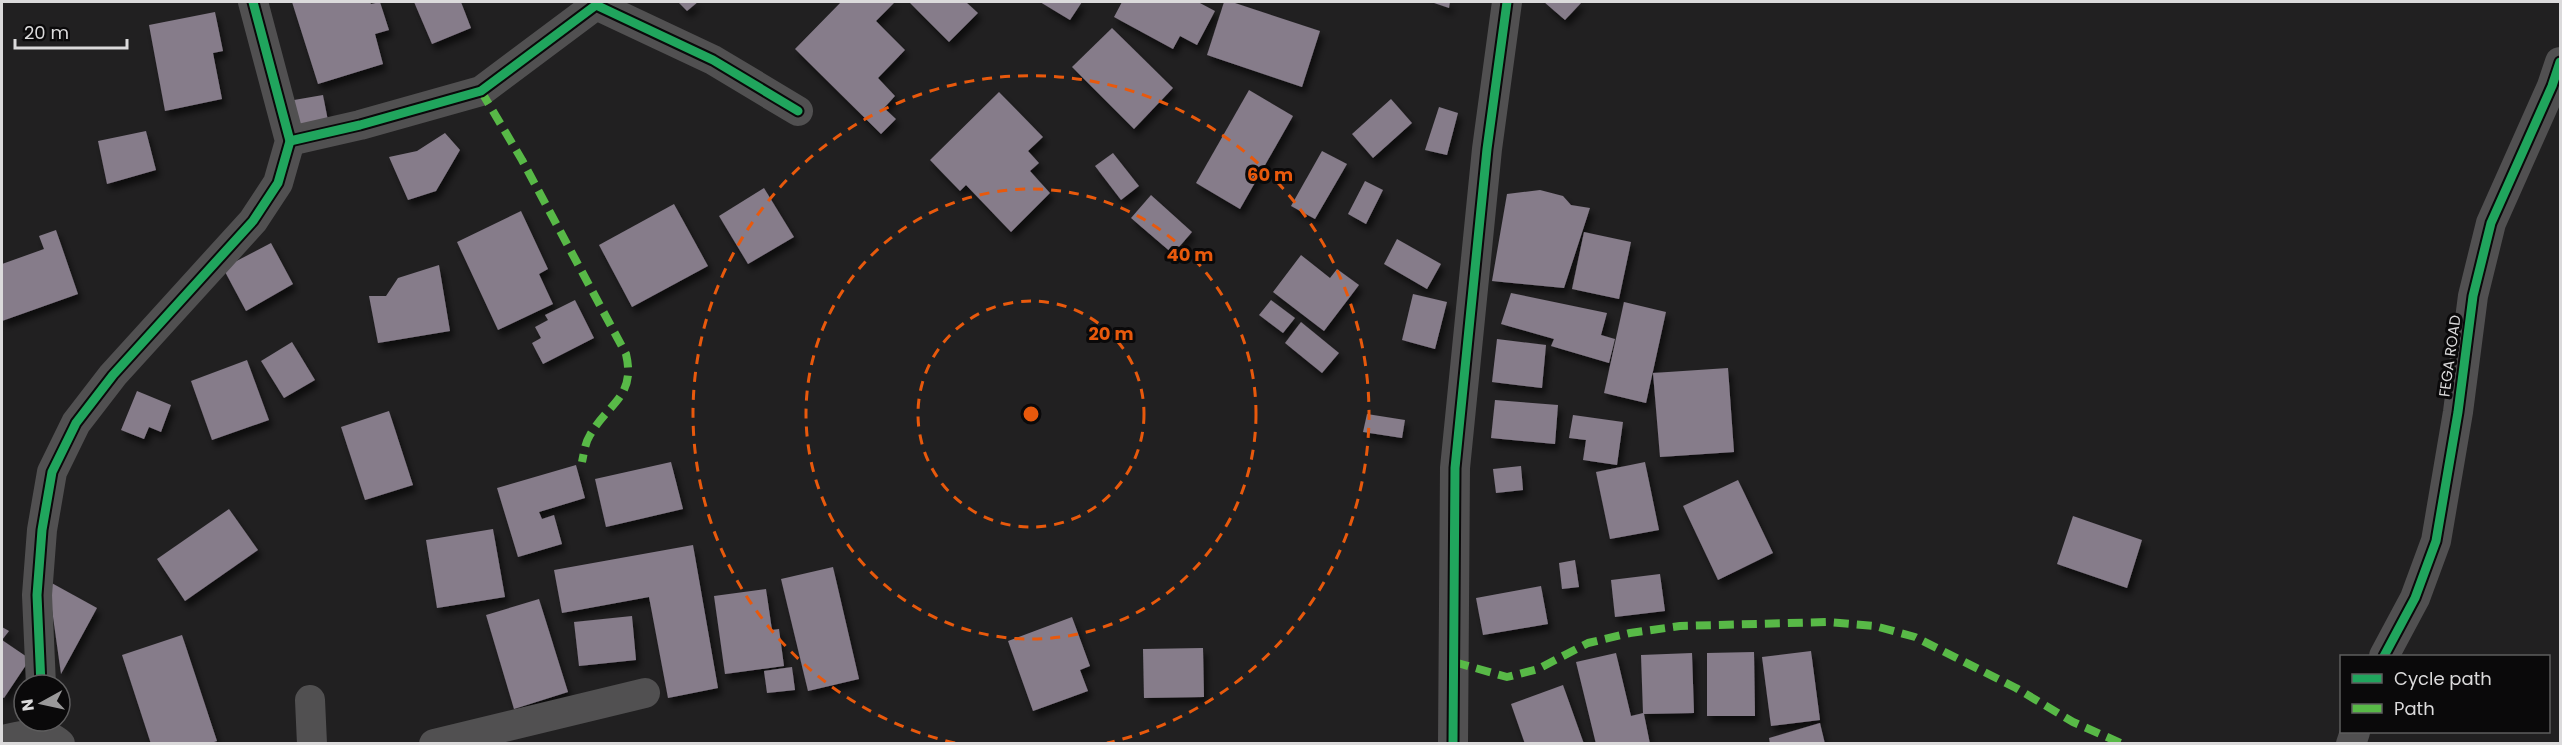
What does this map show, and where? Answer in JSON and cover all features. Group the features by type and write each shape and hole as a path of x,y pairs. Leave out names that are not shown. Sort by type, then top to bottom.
{"street":[{"path":"40,673 37,595 42,530 52,472 76,423 113,375 253,221 278,183 290,141 254,2"},
{"path":"1453,744 1455,468 1487,149 1507,2"},
{"path":"290,141 370,123 481,91 595,3 713,60 798,111"},
{"name":"FEGA ROAD","path":"2385,655 2415,598 2436,541 2449,471 2474,296 2491,223 2552,86 2560,62"},
{"path":"434,744 645,693"},
{"path":"310,700 312,744"},
{"path":"2,740 48,733"}],"building":[{"path":"292,2 370,2 371,4 380,2 389,30 375,34 383,64 318,84"},
{"path":"414,2 461,2 471,28 432,44"},
{"path":"678,2 698,2 687,11"},
{"path":"841,2 895,2 876,21 905,50 878,78 895,96 884,108 896,119 881,134 795,49"},
{"path":"909,2 966,2 978,13 949,42"},
{"path":"1040,2 1082,2 1070,20"},
{"path":"1122,2 1198,2 1215,11 1197,45 1180,36 1173,49 1114,17"},
{"path":"1224,2 1232,2 1320,31 1302,87 1207,55"},
{"path":"1431,2 1450,2 1449,8"},
{"path":"1544,2 1582,2 1565,20"},
{"path":"215,12 223,51 213,53 222,99 165,111 149,25"},
{"path":"1112,28 1173,88 1134,129 1072,67"},
{"path":"1249,90 1293,116 1240,209 1196,183"},
{"path":"999,92 1043,137 1028,151 1039,163 1030,171 1050,193 1011,232 966,185 960,191 930,160"},
{"path":"323,95 329,126 300,132 294,100"},
{"path":"1391,99 1412,123 1373,158 1352,134"},
{"path":"1439,107 1458,113 1447,155 1425,150"},
{"path":"146,131 156,170 107,184 98,141"},
{"path":"445,133 460,150 436,191 408,200 389,157 417,151"},
{"path":"1322,151 1347,164 1315,219 1291,206"},
{"path":"1113,153 1139,186 1121,200 1095,166"},
{"path":"1365,181 1383,190 1366,224 1348,214"},
{"path":"764,188 794,237 748,264 719,216"},
{"path":"1540,190 1563,196 1571,205 1590,208 1564,288 1492,281 1507,194"},
{"path":"1151,195 1192,232 1173,254 1131,218"},
{"path":"674,204 708,266 632,307 599,245"},
{"path":"521,211 548,269 539,274 553,304 498,330 457,242"},
{"path":"56,230 78,294 2,321 2,264 44,249 39,236"},
{"path":"1584,232 1631,242 1619,299 1572,289"},
{"path":"1397,239 1441,264 1427,289 1384,264"},
{"path":"271,243 293,284 246,311 223,268"},
{"path":"1301,255 1330,278 1337,269 1359,285 1324,331 1273,292"},
{"path":"439,265 450,331 378,343 369,296 386,296 398,278"},
{"path":"1511,293 1607,313 1601,335 1615,339 1609,363 1551,346 1554,339 1501,324"},
{"path":"1413,294 1447,302 1435,349 1402,340"},
{"path":"575,300 594,338 543,364 532,343 541,338 535,327 548,320 545,315"},
{"path":"1271,300 1295,318 1283,333 1259,315"},
{"path":"1624,302 1666,312 1646,403 1604,393"},
{"path":"1301,322 1339,353 1322,373 1285,343"},
{"path":"1497,339 1546,345 1542,388 1492,382"},
{"path":"292,342 315,380 284,398 261,361"},
{"path":"247,360 269,420 212,440 191,381"},
{"path":"1728,368 1734,452 1660,457 1653,373"},
{"path":"137,391 171,405 161,432 149,427 144,439 121,430"},
{"path":"1495,400 1558,405 1555,444 1491,438"},
{"path":"389,411 413,485 365,500 341,427"},
{"path":"1367,414 1405,420 1402,438 1363,432"},
{"path":"1573,415 1623,422 1617,465 1583,460 1586,440 1569,438"},
{"path":"671,462 683,509 606,527 595,479"},
{"path":"1645,462 1659,530 1610,539 1596,472"},
{"path":"576,465 585,498 539,512 542,519 554,515 562,544 518,557 497,488"},
{"path":"1521,466 1523,490 1496,493 1493,469"},
{"path":"1738,480 1773,553 1718,580 1683,506"},
{"path":"229,509 258,550 185,601 157,559"},
{"path":"2073,516 2142,540 2127,588 2057,564"},
{"path":"493,529 505,597 437,608 426,540"},
{"path":"693,545 718,688 668,698 649,597 562,613 554,570"},
{"path":"1575,560 1579,587 1562,589 1559,563"},
{"path":"833,567 859,679 808,691 781,579"},
{"path":"1660,574 1665,611 1615,617 1611,580"},
{"path":"48,581 97,608 61,673"},
{"path":"1541,586 1548,624 1483,635 1476,598"},
{"path":"766,589 772,630 779,629 784,666 725,674 714,596"},
{"path":"539,599 568,692 514,709 486,615"},
{"path":"632,616 636,660 579,666 574,622"},
{"path":"1072,617 1090,666 1080,670 1088,691 1033,711 1008,641"},
{"path":"2,627 9,631 2,640"},
{"path":"182,635 217,741 208,744 151,744 122,655"},
{"path":"2,640 30,659 21,673 12,673 12,686 4,698 2,697"},
{"path":"1203,648 1204,697 1144,698 1143,649"},
{"path":"1811,651 1820,720 1771,726 1762,657"},
{"path":"1754,652 1755,716 1707,716 1707,653"},
{"path":"1616,653 1631,716 1643,713 1641,655 1692,653 1694,713 1644,714 1650,744 1596,744 1576,662"},
{"path":"792,667 795,690 767,693 764,671"},
{"path":"1563,685 1584,744 1525,744 1511,704"},
{"path":"1820,723 1825,744 1770,744 1769,738"}],"marked path":[{"path":"481,91 522,160 626,354 628,368 624,390 590,435 582,462"},
{"path":"1454,662 1507,677 1538,669 1588,643 1630,633 1680,626 1828,622 1875,626 1915,637 2016,688 2073,722 2123,744"}],"cycle path":[{"path":"40,673 37,595 42,530 52,472 76,423 113,375 253,221 278,183 290,141 253,2"},
{"path":"1453,744 1455,468 1487,149 1507,2"},
{"path":"290,141 360,125 481,91 596,5 713,60 798,111"},
{"path":"2385,655 2415,598 2436,541 2458,412 2473,296 2491,223 2552,86 2560,62"}]}
